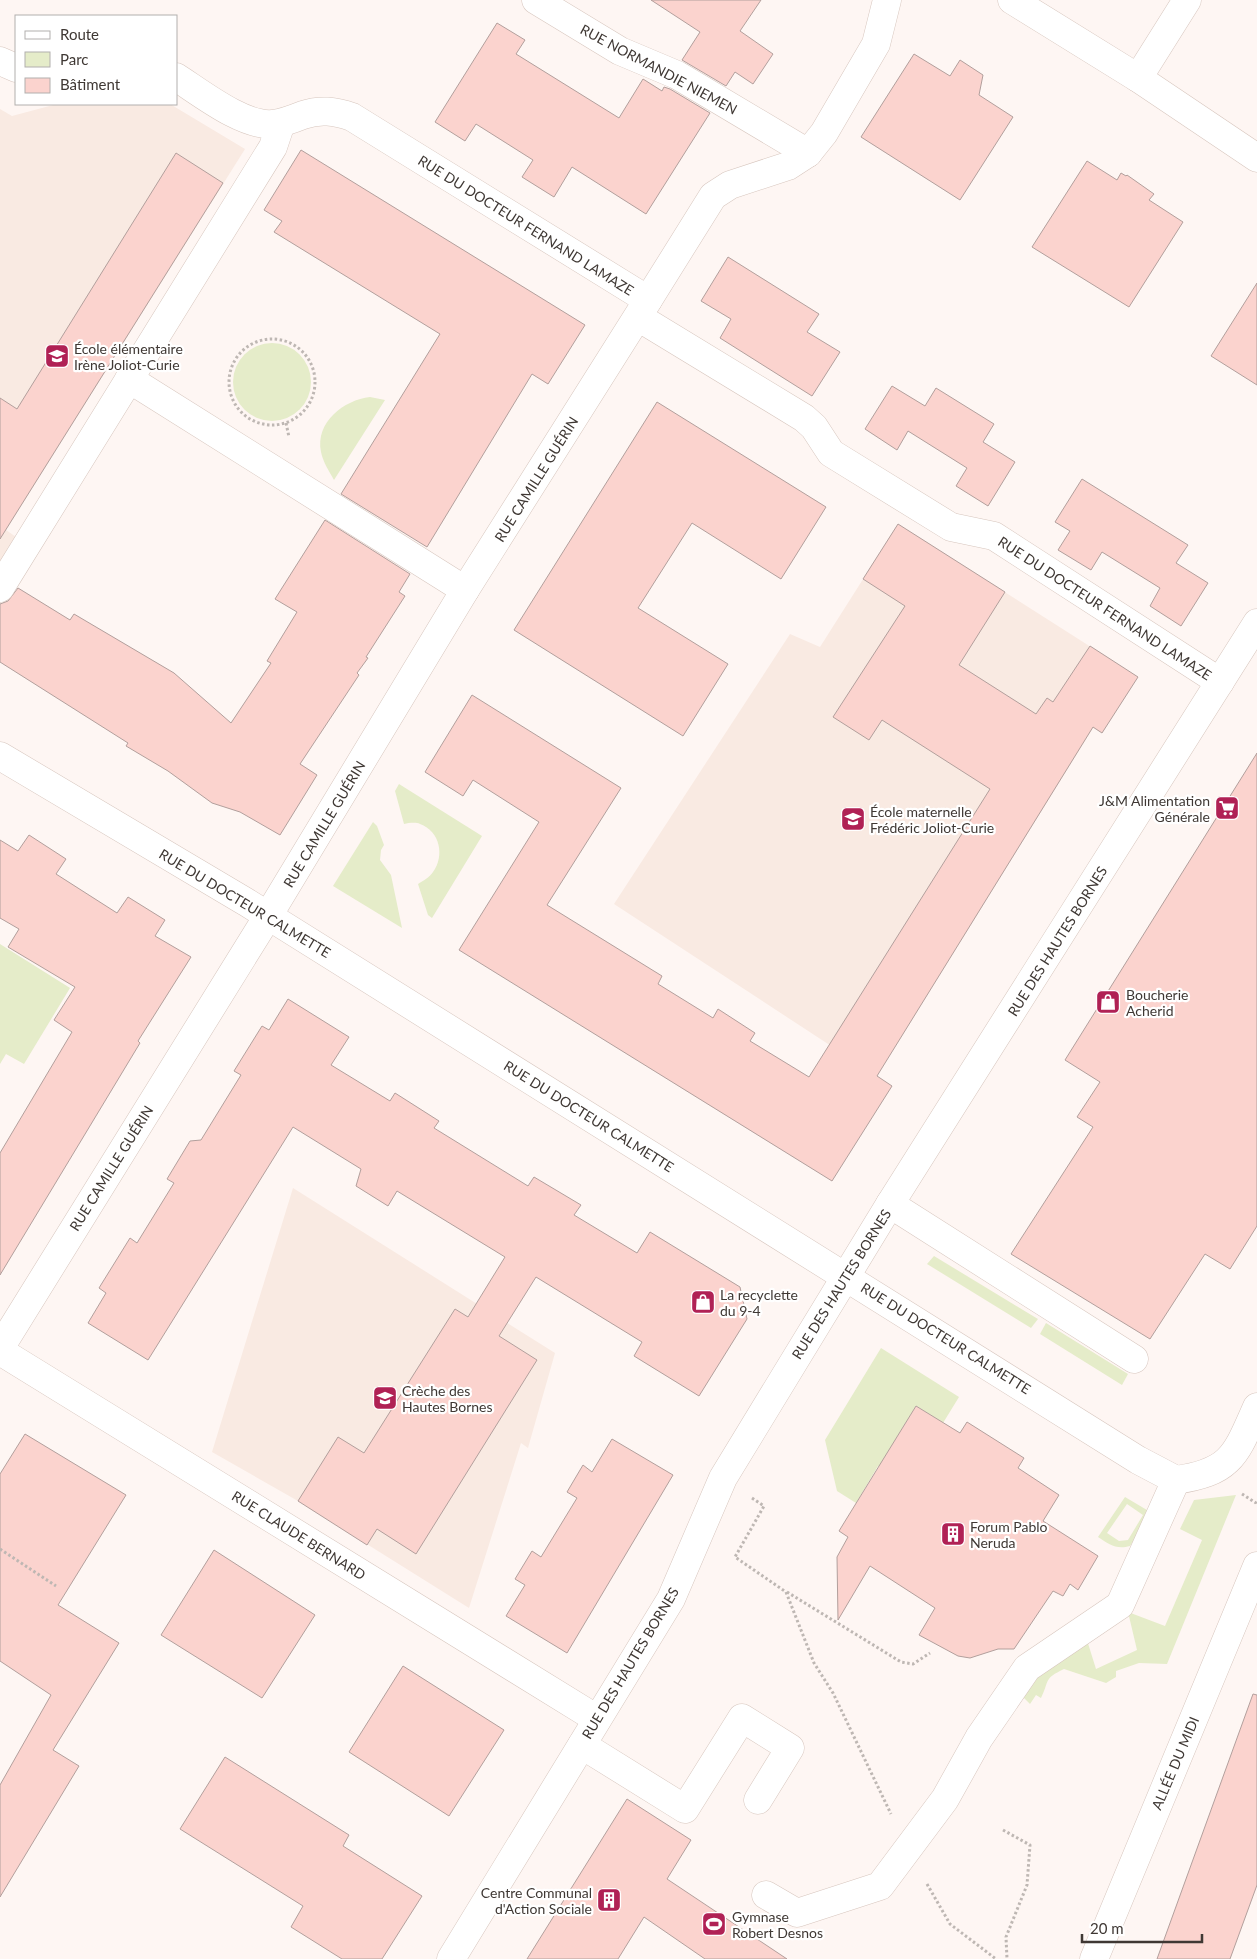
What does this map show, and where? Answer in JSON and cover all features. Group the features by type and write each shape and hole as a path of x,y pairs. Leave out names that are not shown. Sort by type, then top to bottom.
{"street":[{"name":"RUE NORMANDIE NIEMEN","path":"536,0 620,51 677,75 808,153"},
{"name":"RUE DU DOCTEUR FERNAND LAMAZE","path":"643,308 713,196 730,185 788,166 808,153 824,133 876,44 886,0"},
{"path":"1012,0 1138,78 1257,158"},
{"path":"1138,78 1187,0"},
{"path":"0,61 15,68"},
{"name":"RUE DU DOCTEUR FERNAND LAMAZE","path":"178,78 242,118 263,124 281,123 314,112 328,111 352,117 643,308 804,418 814,427 831,453 951,527 994,536 1220,682"},
{"path":"0,588 273,147 281,123"},
{"name":"RUE CAMILLE GUÉRIN","path":"0,1349 268,916 465,590 643,308"},
{"path":"129,379 465,590"},
{"name":"RUE DES HAUTES BORNES","path":"451,1959 671,1599 723,1478 890,1204 1257,623"},
{"name":"RUE DU DOCTEUR CALMETTE","path":"0,756 268,916 846,1275 1138,1460 1176,1480"},
{"path":"890,1204 1134,1359"},
{"name":"RUE CLAUDE BERNARD","path":"0,1349 597,1719"},
{"path":"766,1895 797,1913 880,1886 945,1799 979,1738 1027,1668 1120,1605 1176,1480 1204,1475 1221,1467 1235,1454 1257,1407"},
{"name":"ALLÉE DU MIDI","path":"1094,1959 1257,1566"},
{"path":"582,1745 685,1809 742,1718 790,1748 758,1800"}],"path":[{"path":"270,338 285,340 298,346 309,357 315,370 316,385 312,399 305,411 295,420 282,425 268,426 254,422 238,409 229,390 229,375 234,361 243,349 256,342 270,338"},
{"path":"723,1478 764,1506 734,1557 786,1592 901,1662 913,1664 930,1653"},
{"path":"1238,1491 1256,1503 1257,1506"},
{"path":"0,1548 56,1586"},
{"path":"786,1592 814,1662 833,1693 907,1850 950,1924 996,1959"},
{"path":"1003,1830 1030,1845 1027,1885 1006,1937 1007,1959"}],"shaded area":[{"name":"École élémentaire Irène Joliot-Curie","path":"53,105 172,105 245,149 6,530 16,537 0,562 0,109 12,116"},
{"name":"École maternelle Frédéric Joliot-Curie","path":"898,524 1138,677 1102,733 1093,728 877,1076 614,904 790,634 820,647"},
{"name":"Crèche des Hautes Bornes","path":"293,1188 555,1353 528,1448 521,1443 469,1608 298,1501 212,1452"}],"green space":[{"path":"272,343 287,346 300,354 308,367 311,382 308,397 300,410 287,418 272,421 257,418 244,410 236,397 233,382 236,367 244,354 257,346"},
{"path":"370,397 385,400 334,480 321,452 320,441 322,431 333,414 341,408 360,399"},
{"path":"399,784 482,836 432,918 428,915 418,884 430,876 437,866 439,859 438,845 436,838 427,827 417,823 404,824 395,791"},
{"path":"373,822 377,826 384,845 381,850 380,860 391,875 402,928 333,886"},
{"path":"0,944 70,988 24,1064 6,1054 0,1064"},
{"path":"934,1256 1038,1319 1031,1328 927,1264"},
{"path":"1046,1323 1128,1374 1122,1385 1040,1334"},
{"path":"881,1348 959,1397 943,1423 916,1406 894,1443 884,1468 878,1466 856,1503 837,1491 825,1440"},
{"path":"1236,1495 1167,1664 1139,1663 1116,1671 1116,1677 1106,1683 1064,1669 1048,1680 1041,1698 1036,1695 1030,1704 1022,1696 1041,1671 1086,1637 1096,1669 1137,1650 1128,1612 1165,1626 1202,1540 1180,1529 1194,1500"},
{"path":"1125,1497 1152,1513 1130,1546 1117,1547 1098,1537","holes":["1127,1504 1143,1515 1128,1540 1119,1541 1107,1533"]}],"building":[{"path":"651,0 761,0 740,31 773,54 753,84 735,72 726,86 682,60 700,32"},
{"path":"497,23 525,40 516,54 619,118 643,79 662,91 664,87 670,89 710,113 646,214 572,167 554,197 522,177 533,160 476,124 465,141 435,122"},
{"path":"914,54 950,76 960,60 983,75 979,95 1013,117 960,200 861,137"},
{"path":"301,150 585,325 548,384 532,374 427,547 341,494 440,334 274,232 282,221 264,210"},
{"path":"176,153 223,183 0,539 0,398 17,409"},
{"path":"1087,161 1117,180 1121,173 1127,175 1154,194 1149,200 1183,222 1129,307 1032,247"},
{"path":"728,257 819,314 807,332 840,352 812,396 720,338 731,319 701,301"},
{"path":"1257,283 1257,385 1211,356"},
{"path":"892,386 925,406 936,388 994,424 983,442 1015,462 988,506 956,486 967,468 908,431 897,450 865,429"},
{"path":"657,402 826,507 781,579 692,523 638,608 728,664 683,736 514,630"},
{"path":"1082,479 1188,545 1176,563 1208,583 1181,626 1150,606 1160,588 1102,552 1091,570 1058,550 1070,531 1055,522"},
{"path":"325,520 410,574 399,592 405,596 366,657 368,658 357,673 359,675 300,764 317,775 280,835 240,812 212,803 168,771 126,746 128,743 0,662 0,604 8,601 18,588 70,620 74,614 174,673 231,723 271,663 267,661 297,612 275,599"},
{"path":"898,524 1005,592 959,665 1036,714 1047,698 1053,702 1090,646 1138,677 1102,733 1093,727 877,1076 892,1086 832,1181 459,950 539,822 473,780 463,796 425,772 472,695 621,788 547,905 662,976 658,984 713,1018 718,1009 755,1033 750,1041 809,1077 990,789 882,720 869,740 833,717 905,606 863,579"},
{"path":"1257,753 1257,1226 1230,1269 1205,1254 1150,1339 1011,1254 1093,1127 1077,1117 1100,1082 1065,1060"},
{"path":"29,835 66,859 56,874 117,913 128,897 165,920 155,936 191,957 138,1041 140,1043 0,1275 0,1153 72,1032 54,1020 75,987 8,947 19,929 0,918 0,840 18,851"},
{"path":"288,999 349,1037 331,1065 390,1101 395,1093 439,1121 434,1128 528,1186 534,1177 581,1205 574,1215 637,1253 650,1232 740,1287 747,1319 699,1396 634,1356 642,1342 536,1277 499,1336 537,1360 416,1554 377,1529 367,1545 298,1501 338,1437 364,1453 455,1309 468,1317 505,1257 397,1191 388,1206 356,1186 361,1169 293,1127 148,1360 88,1323 106,1293 99,1288 130,1238 137,1243 174,1183 167,1179 190,1141 201,1140 241,1075 234,1071 262,1026 269,1030"},
{"name":"Forum Pablo Neruda","path":"916,1406 960,1433 967,1422 1024,1458 1018,1468 1059,1495 1043,1521 1098,1556 1078,1590 1070,1584 1063,1596 1053,1591 1014,1649 998,1649 970,1658 958,1656 919,1635 935,1608 870,1566 838,1620 837,1557 848,1537 839,1531"},
{"path":"25,1434 126,1495 58,1605 119,1643 53,1750 79,1766 0,1897 0,1785 51,1695 0,1661 0,1474"},
{"path":"612,1439 673,1475 567,1653 506,1616 525,1585 515,1579 532,1551 541,1557 577,1498 567,1492 583,1465 592,1472"},
{"path":"214,1550 315,1615 262,1698 161,1635"},
{"path":"403,1666 504,1730 449,1816 349,1752"},
{"path":"1253,1694 1257,1695 1257,1885 1230,1959 1157,1959"},
{"path":"225,1757 349,1835 343,1846 422,1896 382,1959 342,1959 291,1927 303,1906 180,1829"},
{"name":"Centre Communal d'Action Sociale","path":"627,1799 691,1840 667,1879 787,1959 705,1959 644,1917 618,1959 527,1959"}],"place":[{"name":"École élémentaire Irène Joliot-Curie","path":"57,356"},
{"name":"J&M Alimentation Générale","path":"1227,808"},
{"name":"École maternelle Frédéric Joliot-Curie","path":"853,819"},
{"name":"Boucherie Acherid","path":"1108,1002"},
{"name":"La recyclette du 9-4","path":"703,1302"},
{"name":"Crèche des Hautes Bornes","path":"385,1398"},
{"name":"Forum Pablo Neruda","path":"953,1534"},
{"name":"Centre Communal d'Action Sociale","path":"609,1900"},
{"name":"Gymnase Robert Desnos","path":"714,1924"}]}
